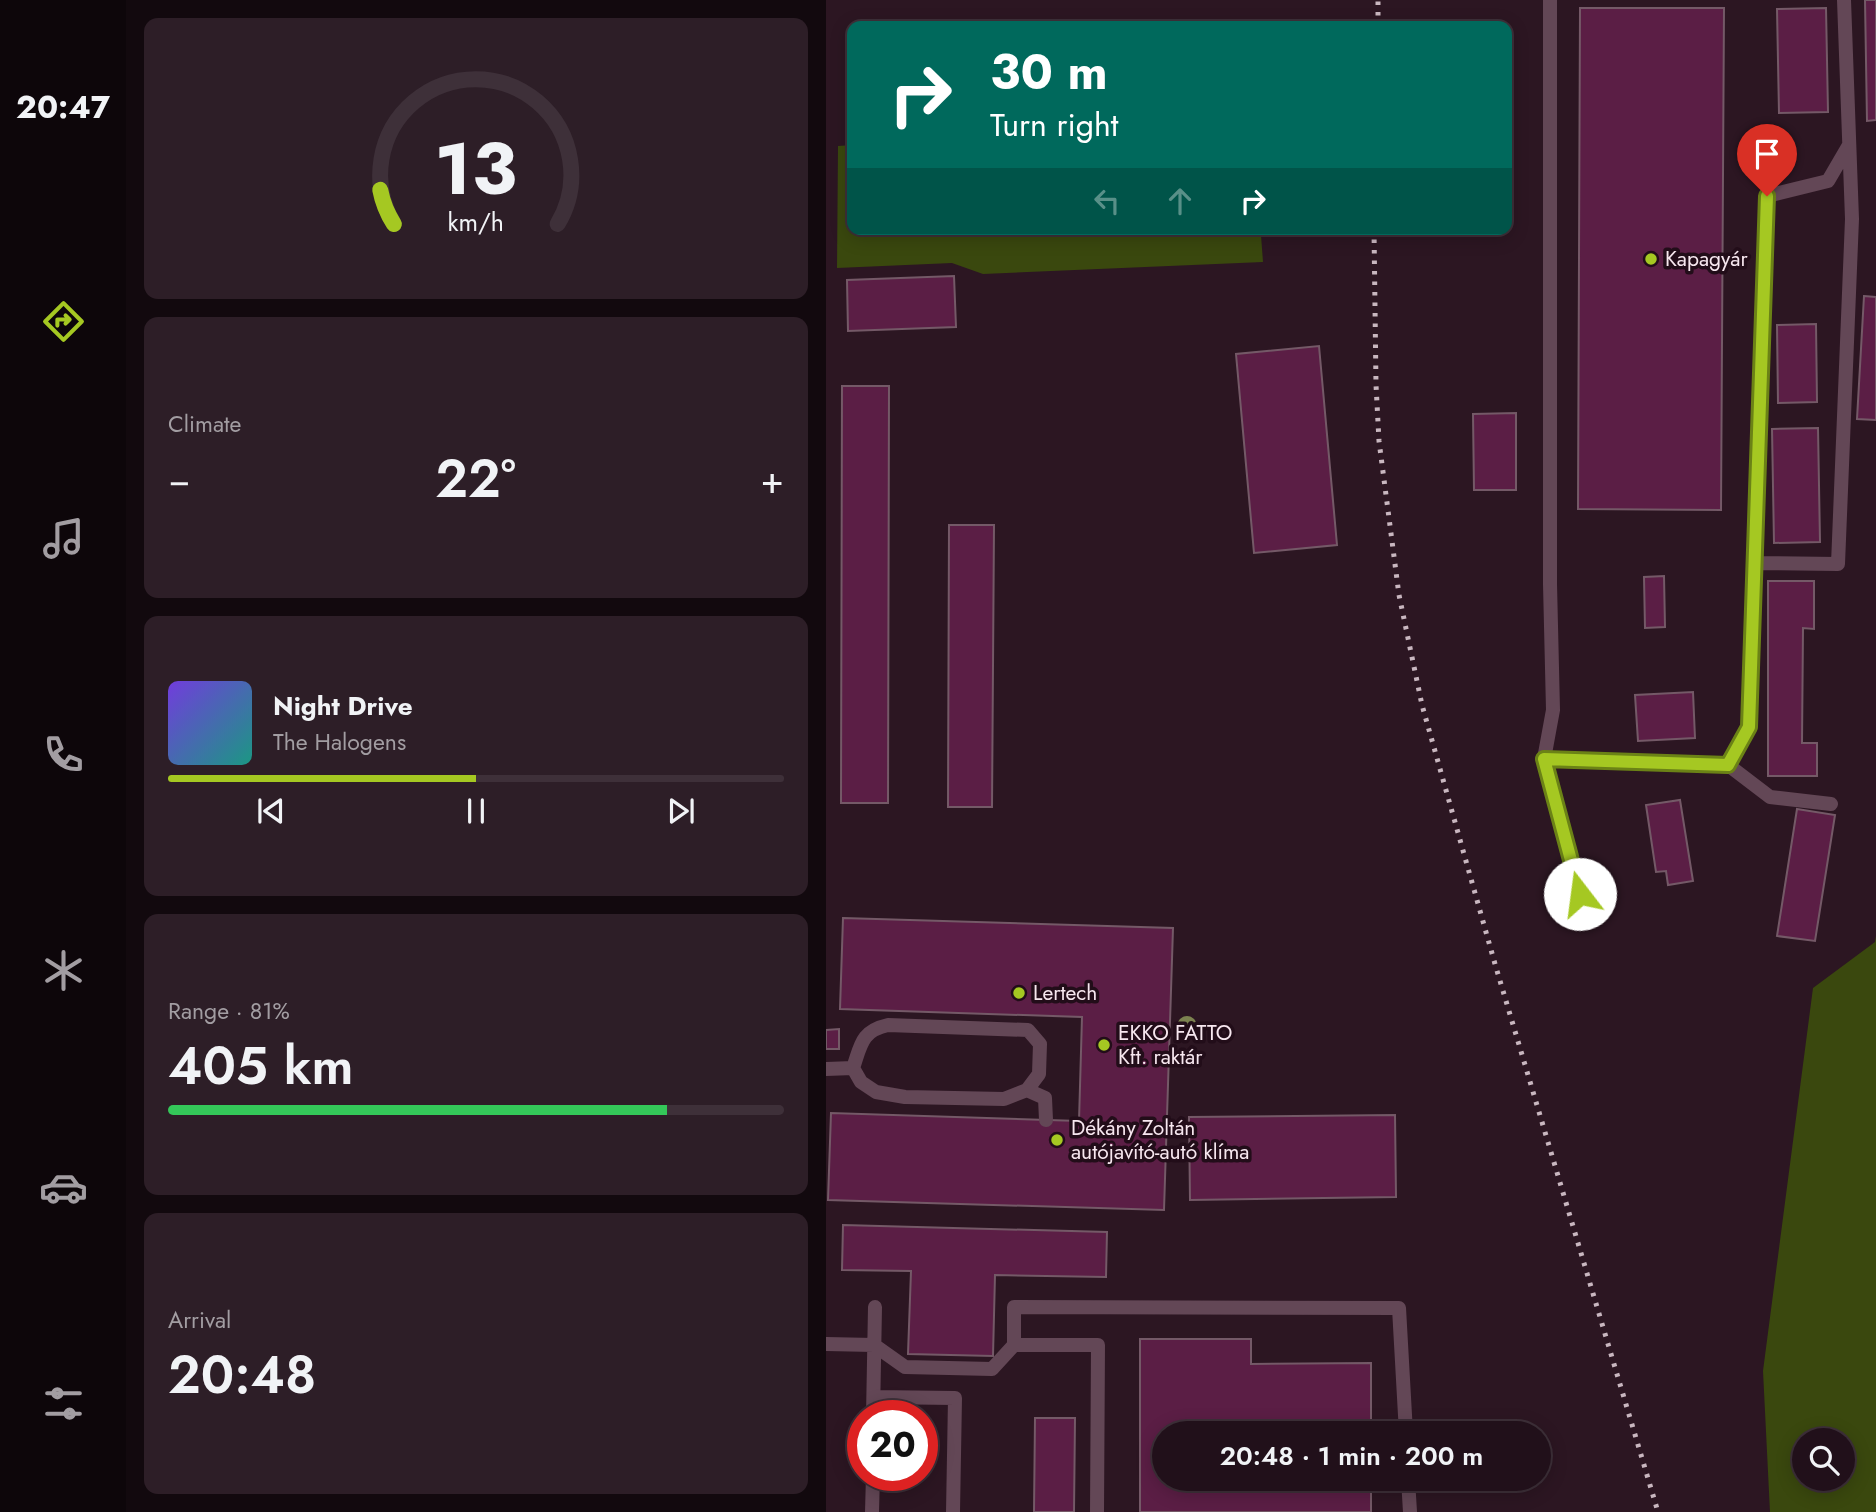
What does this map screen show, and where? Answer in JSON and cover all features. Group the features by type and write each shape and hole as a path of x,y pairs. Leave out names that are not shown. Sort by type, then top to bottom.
{"lane":[{"path":"1550,0 1550,584 1553,710 1544,759 1580,894"},
{"path":"1753,564 1838,564 1852,219 1844,0"},
{"path":"1728,765 1749,727 1767,196 1828,181 1849,145"},
{"path":"1544,759 1728,765 1770,797 1831,804"},
{"path":"888,1025 1028,1030 1040,1044 1039,1074 1027,1090 1004,1099 905,1097 876,1092 861,1082 853,1068 864,1036 876,1027 888,1025"},
{"path":"826,1069 853,1068"},
{"path":"1027,1090 1045,1098 1046,1120"},
{"path":"874,1400 875,1307"},
{"path":"826,1344 874,1345 905,1367 992,1369 1014,1345 1014,1307 1399,1308 1405,1421"},
{"path":"1014,1345 1098,1345 1097,1512"},
{"path":"874,1397 955,1398 953,1512"},
{"path":"872,1512 873,1491"},
{"path":"1409,1491 1410,1512"}],"green space":[{"path":"847,145 847,235 1261,235 1263,262 983,274 952,263 837,268 838,146"},
{"path":"1876,936 1876,1512 1770,1512 1763,1371 1813,988 1875,942"}],"building":[{"path":"1865,0 1876,0 1876,120 1867,121"},
{"name":"Kapagyár","path":"1580,8 1724,8 1721,510 1578,509"},
{"path":"1826,8 1828,112 1779,113 1777,9"},
{"path":"954,276 956,327 848,331 847,280"},
{"path":"1864,296 1876,297 1876,420 1857,419"},
{"path":"1816,324 1817,402 1778,403 1777,325"},
{"path":"1319,346 1337,545 1254,553 1236,354"},
{"path":"842,386 889,386 888,803 841,803"},
{"path":"1516,413 1516,490 1474,490 1473,414"},
{"path":"1818,428 1820,542 1774,543 1772,429"},
{"path":"949,525 994,525 992,807 948,807"},
{"path":"1664,576 1665,627 1645,628 1644,577"},
{"path":"1768,581 1814,581 1814,629 1803,628 1802,743 1817,743 1817,776 1768,776"},
{"path":"1693,692 1695,738 1638,741 1635,695"},
{"path":"1680,800 1693,881 1668,885 1666,871 1656,872 1646,805"},
{"path":"1797,809 1835,815 1815,941 1777,936"},
{"path":"843,918 1173,928 1164,1210 828,1200 831,1113 1079,1121 1082,1017 840,1009"},
{"path":"839,1029 839,1049 826,1049 826,1030"},
{"path":"1395,1115 1396,1197 1190,1200 1189,1117"},
{"path":"843,1225 1107,1232 1106,1277 995,1275 993,1356 908,1354 911,1271 842,1270"},
{"path":"1140,1339 1251,1339 1251,1364 1371,1363 1371,1421 1152,1421 1152,1491 1371,1491 1371,1512 1140,1512"},
{"path":"1035,1418 1075,1418 1074,1512 1034,1512"}],"railway":[{"path":"1378,0 1378,21"},
{"path":"1374,235 1379,441 1399,595 1422,705 1495,964 1658,1512"}],"place":[{"name":"Kapagyár","path":"1651,259"},
{"name":"Lertech","path":"1019,993"},
{"name":"EKKO FATTO Kft. raktár","path":"1104,1045"},
{"name":"Dékány Zoltán autójavító-autó klíma","path":"1057,1140"}],"route":[{"path":"1580,894 1544,759 1728,765 1749,727 1767,196"}]}
